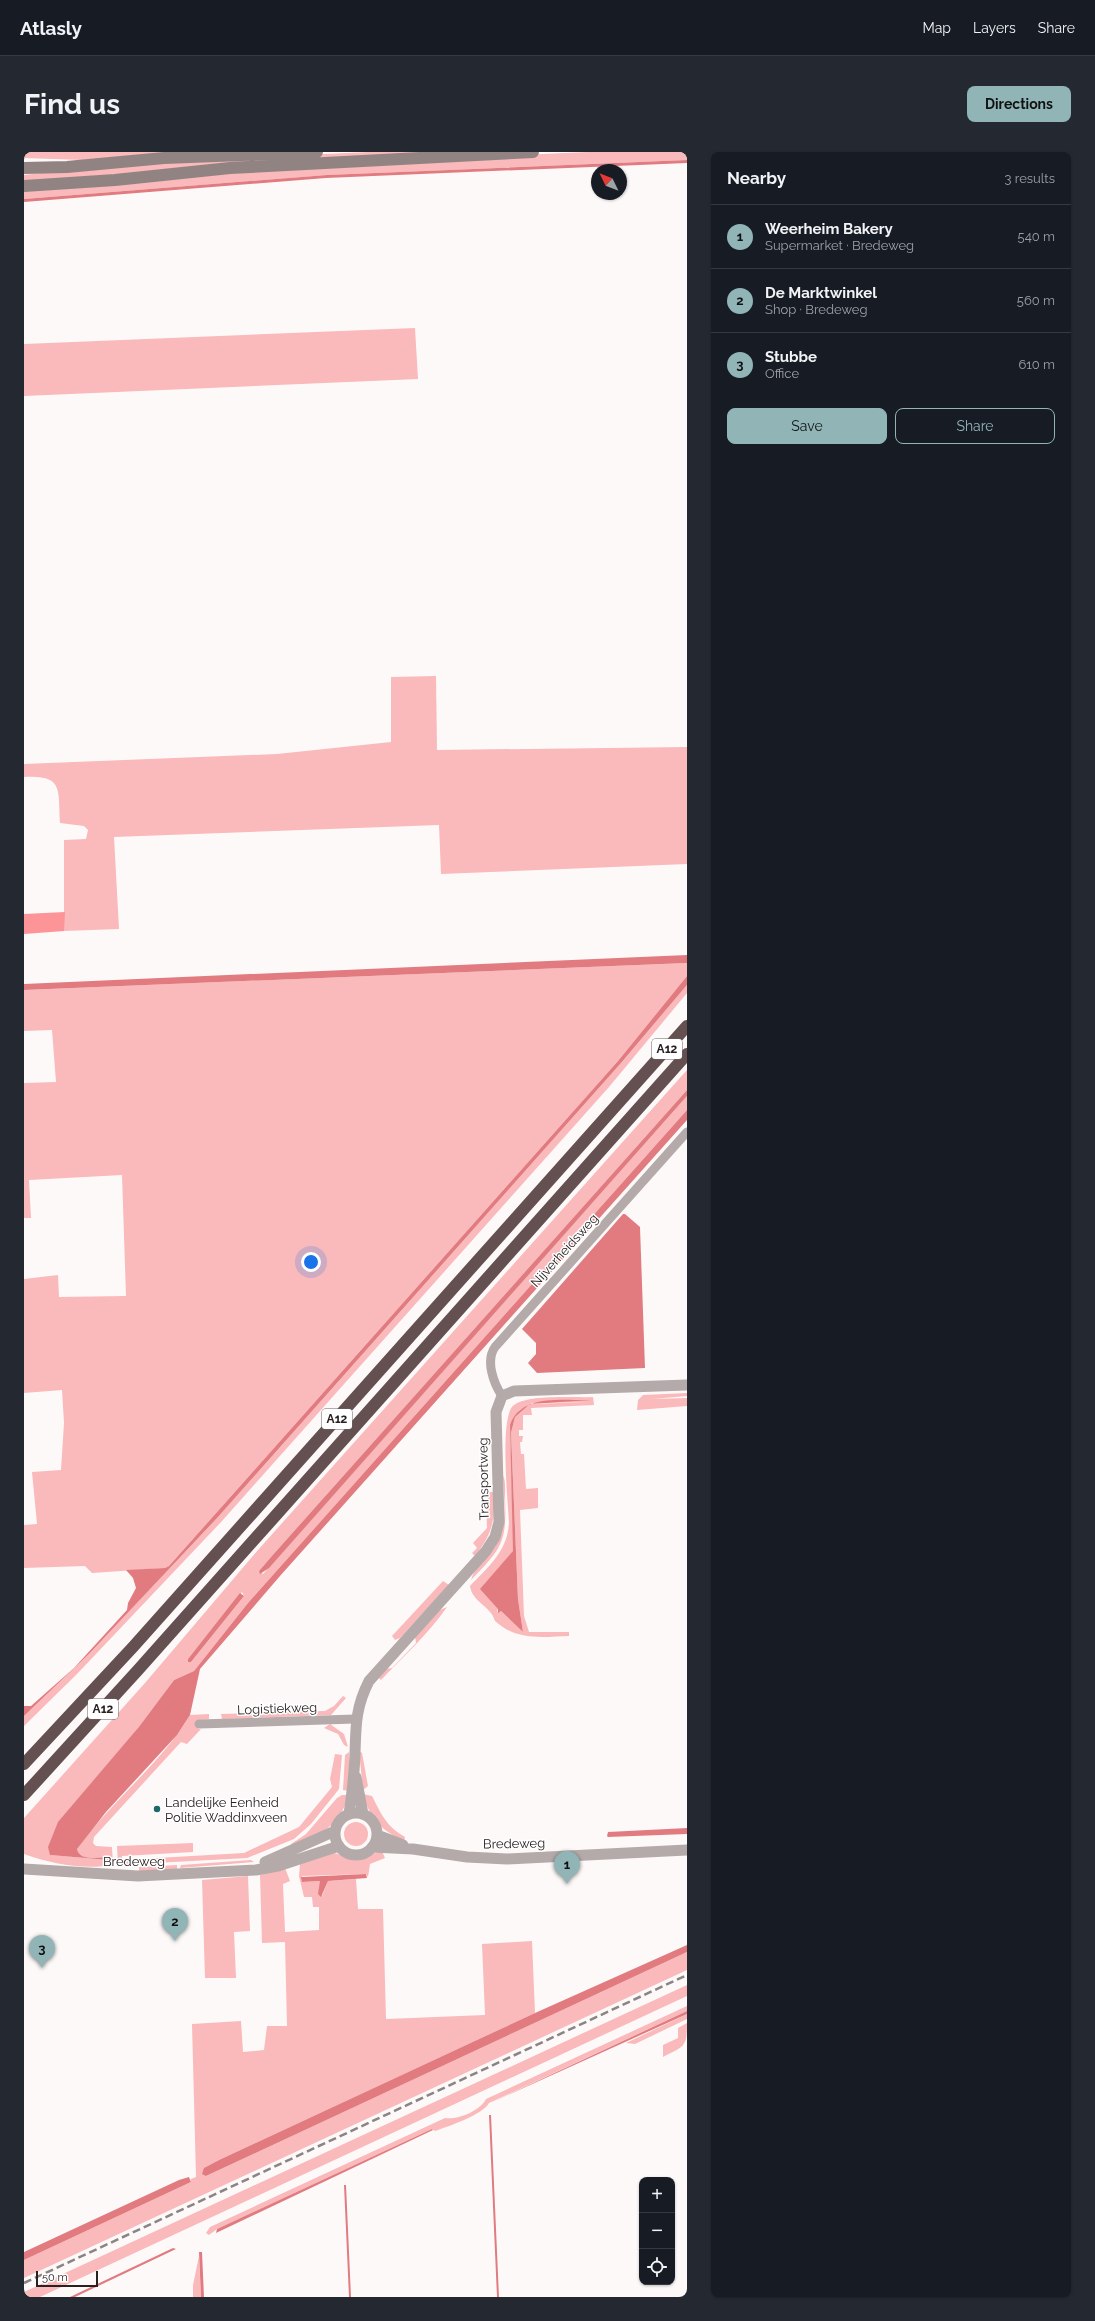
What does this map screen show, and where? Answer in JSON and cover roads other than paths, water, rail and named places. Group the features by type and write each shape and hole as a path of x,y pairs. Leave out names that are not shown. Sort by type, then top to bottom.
{"highway":[{"name":"A12","path":"24,1764 134,1647 687,1026"},
{"name":"A12","path":"24,1795 143,1665 687,1054"}],"main road":[{"path":"24,168 67,167 164,158 317,152"},
{"path":"24,186 107,181 230,168 533,152"}],"street":[{"name":"Nijverheidsweg","path":"502,1396 493,1376 491,1360 495,1347 687,1132"},
{"path":"502,1396 514,1391 687,1385"},
{"name":"Transportweg","path":"349,1814 354,1771 355,1718 358,1705 369,1681 486,1551 495,1537 499,1522 496,1412 502,1396"},
{"name":"Logistiekweg","path":"199,1724 355,1718"},
{"name":"Transportweg","path":"354,1771 363,1814"},
{"path":"349,1814 363,1814 374,1822 377,1835 372,1848 365,1853 355,1855 346,1853 339,1846 335,1831 340,1820 349,1814"},
{"name":"Bredeweg","path":"244,1869 274,1860 335,1831"},
{"name":"Bredeweg","path":"377,1835 413,1849"},
{"name":"Bredeweg","path":"24,1869 138,1876 244,1869 256,1870 278,1866 339,1846"},
{"name":"Bredeweg","path":"372,1848 413,1849 467,1857 507,1859 687,1850"}],"railway":[{"path":"24,2283 687,1975"}],"place":[{"name":"Landelijke Eenheid Politie Waddinxveen","path":"157,1809"},
{"name":"Weerheim Bakery","path":"567,1884"},
{"name":"De Marktwinkel","path":"175,1941"},
{"name":"Stubbe","path":"42,1968"}]}
